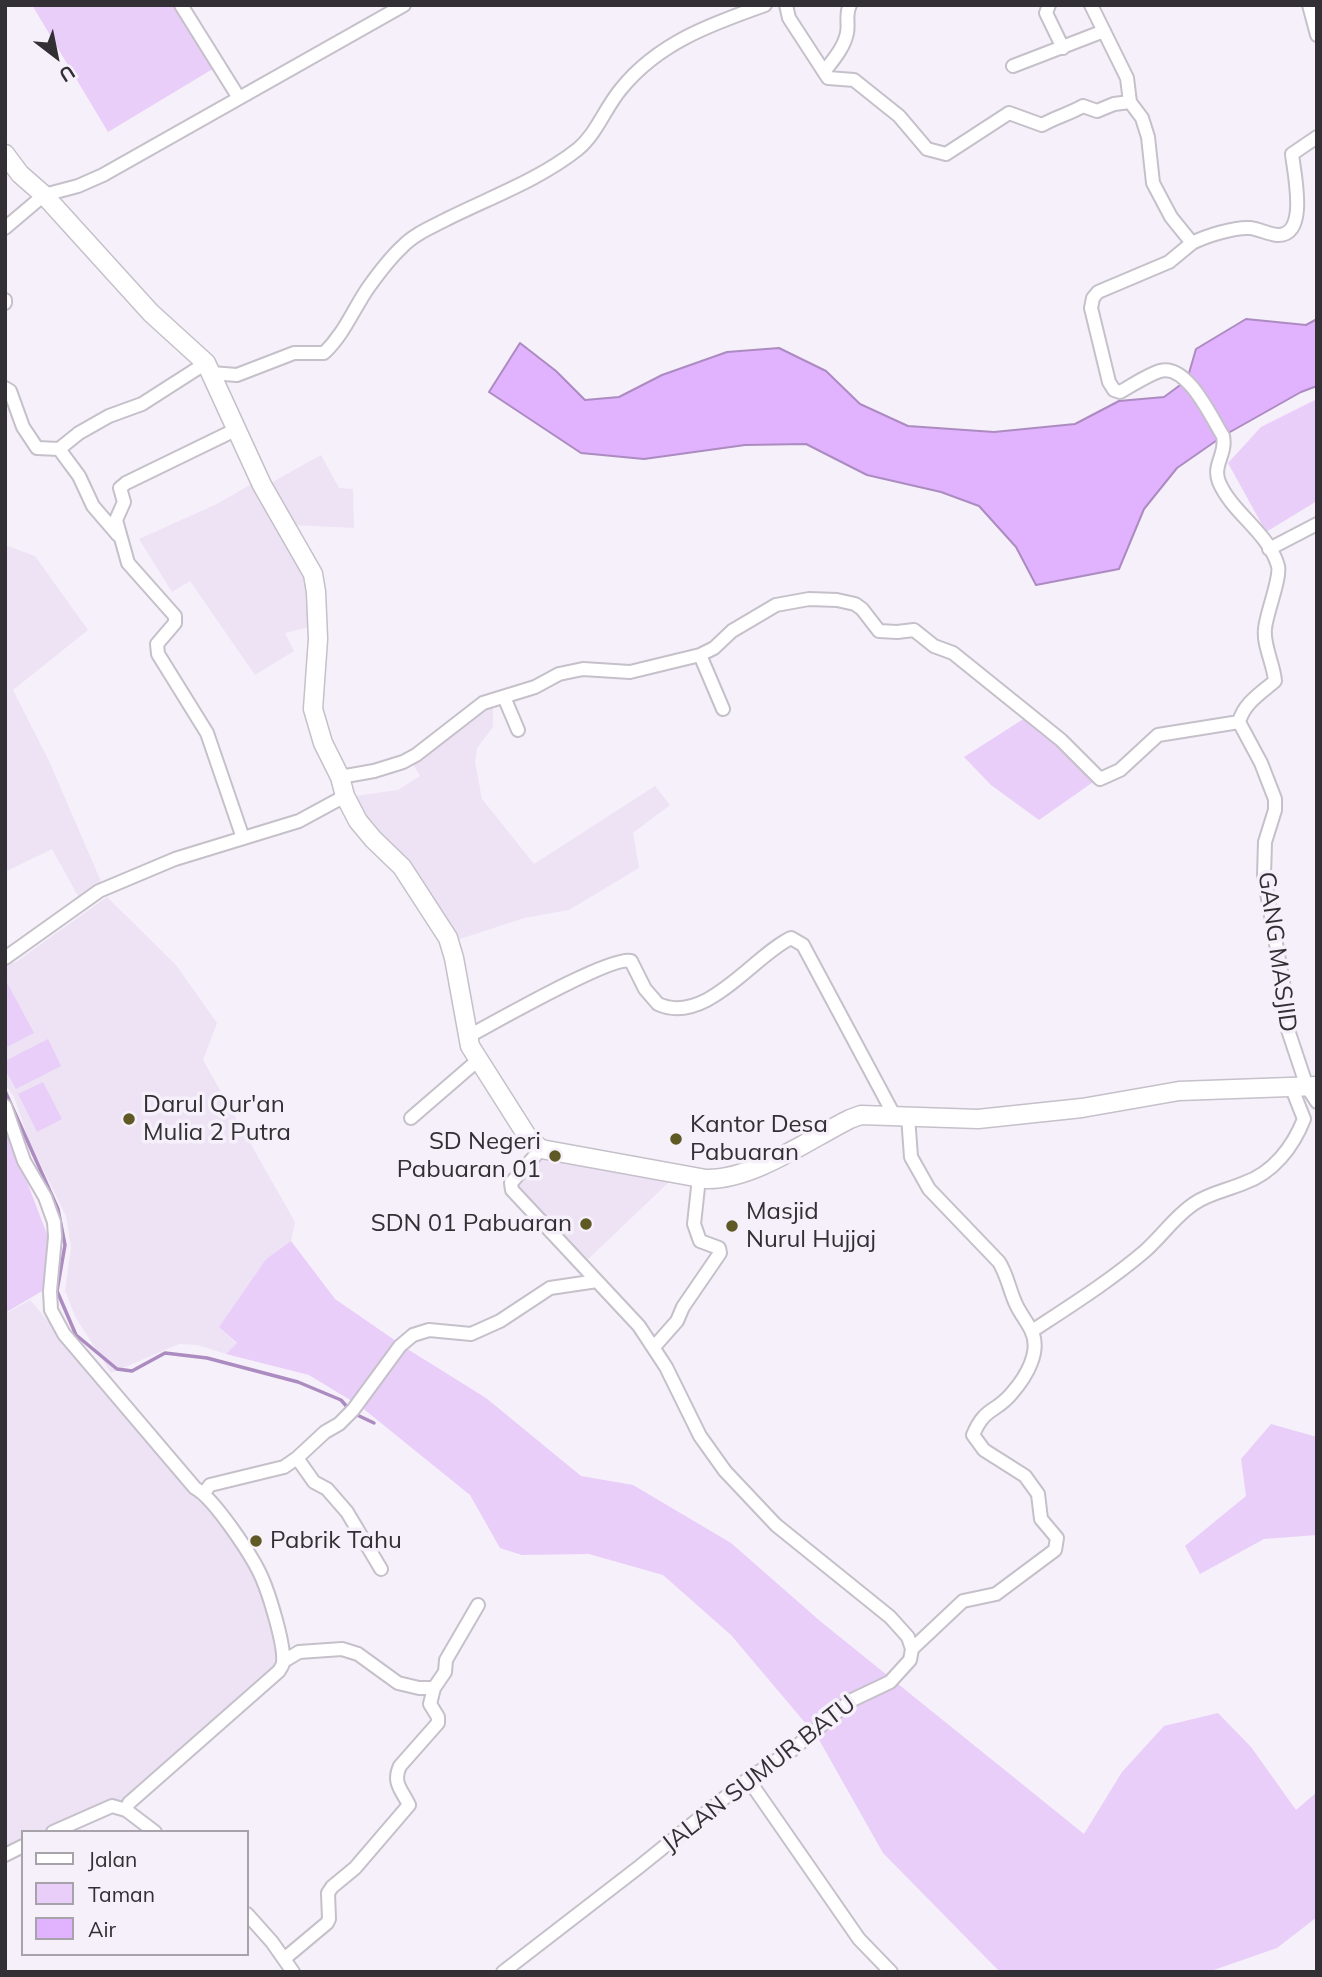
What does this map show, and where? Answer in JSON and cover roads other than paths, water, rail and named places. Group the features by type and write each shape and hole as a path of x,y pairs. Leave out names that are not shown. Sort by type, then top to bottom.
{"street":[{"path":"181,5 239,98"},
{"path":"5,228 44,195 78,186 103,175 404,5"},
{"path":"5,388 10,391 23,427 37,448 59,449 79,433 109,416 142,404 209,368 237,374 294,353 324,353 338,340 369,287 411,238 518,186 578,149 592,134 612,99 636,69 670,46 706,26 765,5"},
{"path":"786,5 789,18 828,78 854,80 899,117 927,149 946,154 1009,113 1042,125 1083,106 1097,111 1114,104 1130,102"},
{"path":"824,72 840,51 847,33 850,5"},
{"path":"1049,5 1046,13 1063,47"},
{"path":"1091,5 1127,78 1130,102 1142,118 1149,137 1153,183 1171,218 1192,243"},
{"path":"1309,5 1317,35"},
{"path":"1013,66 1104,31"},
{"path":"340,777 403,762 483,703 535,687 559,674 571,670 629,672 700,655 714,648 732,631 776,605 809,599 855,604 869,616 879,631 914,630 934,646 953,653 1061,740 1100,779 1120,770 1158,735 1239,722 1247,705 1275,681 1275,670 1264,632 1279,568 1269,549 1218,481 1217,464 1225,446 1223,436 1188,380 1169,370 1159,371 1120,392 1114,390 1109,382 1091,308 1093,298 1098,292 1169,262 1192,243 1207,236 1248,228 1277,235 1287,234 1294,226 1297,207 1292,154 1317,137"},
{"path":"5,154 20,174 44,195 151,313 209,368 262,485 313,574 318,639 313,709 323,743 340,777 345,796 358,821 402,867 448,938 454,958 467,1037 477,1060 529,1139 541,1150 699,1178 720,1179 751,1171 862,1115 978,1119 1082,1108 1179,1091 1308,1090"},
{"path":"235,430 126,483 120,488 124,502 116,520 128,563 174,616 175,622 157,644 158,654 207,733 243,838"},
{"path":"59,449 79,476 93,506 120,537"},
{"path":"1269,549 1317,524"},
{"path":"700,655 723,709"},
{"path":"503,697 518,730"},
{"name":"GANG MASJID","path":"1032,1331 1090,1293 1145,1251 1193,1203 1247,1182 1267,1170 1297,1138 1304,1119 1308,1090 1287,1027 1285,994 1264,876 1265,842 1275,810 1275,799 1261,763 1239,722"},
{"path":"5,958 99,891 176,859 299,821 345,796"},
{"path":"467,1037 597,969 622,960 631,961 645,989 658,1004 678,1008 699,1003 718,993 791,938 803,945 901,1116 911,1157 929,1189 999,1262 1006,1273 1016,1306 1032,1331"},
{"path":"411,1118 477,1060"},
{"path":"5,1106 24,1161 45,1197 54,1222 51,1310 64,1334 195,1488 204,1493 262,1577 284,1661 273,1676 129,1803 125,1810"},
{"path":"541,1150 511,1183 510,1188 639,1326 654,1347 700,1436 725,1471 776,1525 890,1617 908,1637 912,1649"},
{"path":"654,1347 677,1321 683,1307 720,1253 719,1248 700,1241 695,1230 699,1178"},
{"path":"204,1493 210,1485 284,1467 298,1458 325,1432 339,1424 400,1346 413,1335 429,1330 471,1334 500,1321 550,1288 597,1281"},
{"name":"JALAN SUMUR BATU","path":"503,1972 748,1779 791,1751 850,1701 890,1682 910,1660 912,1649 963,1601 996,1594 1055,1550 1056,1538 1041,1520 1038,1494 1025,1476 984,1450 973,1435 980,1418 1012,1394 1031,1363 1035,1350 1032,1331"},
{"path":"298,1458 314,1482 327,1489 347,1512 381,1569"},
{"path":"284,1959 327,1923 328,1893 332,1887 355,1868 409,1805 395,1782 396,1774 438,1723 438,1717 430,1704 434,1688 444,1672 446,1660 478,1605"},
{"path":"284,1661 299,1652 342,1649 358,1654 398,1684 434,1688"},
{"path":"748,1779 859,1939 891,1972"},
{"path":"58,1830 113,1806 125,1810 152,1830"},
{"path":"5,1855 21,1847"},
{"path":"248,1915 293,1972"}],"water":[{"path":"1246,319 1306,325 1317,319 1317,386 1301,392 1223,436 1177,468 1144,509 1119,569 1036,585 1016,547 979,506 941,492 867,475 806,444 745,445 644,459 581,453 489,392 520,343 556,371 585,400 619,397 662,375 727,352 779,348 826,371 860,404 908,426 994,432 1075,424 1119,401 1164,397 1187,380 1196,349"}],"waterway":[{"path":"5,1091 58,1209 65,1245 57,1291 76,1335 117,1369 132,1371 165,1353 207,1358 298,1382 341,1400 349,1409"},
{"path":"355,1414 374,1423"}],"place":[{"name":"Darul Qur'an Mulia 2 Putra","path":"129,1119"},
{"name":"Kantor Desa Pabuaran","path":"676,1139"},
{"name":"SD Negeri Pabuaran 01","path":"555,1156"},
{"name":"SDN 01 Pabuaran","path":"586,1224"},
{"name":"Masjid Nurul Hujjaj","path":"732,1226"},
{"name":"Pabrik Tahu","path":"256,1541"}]}
